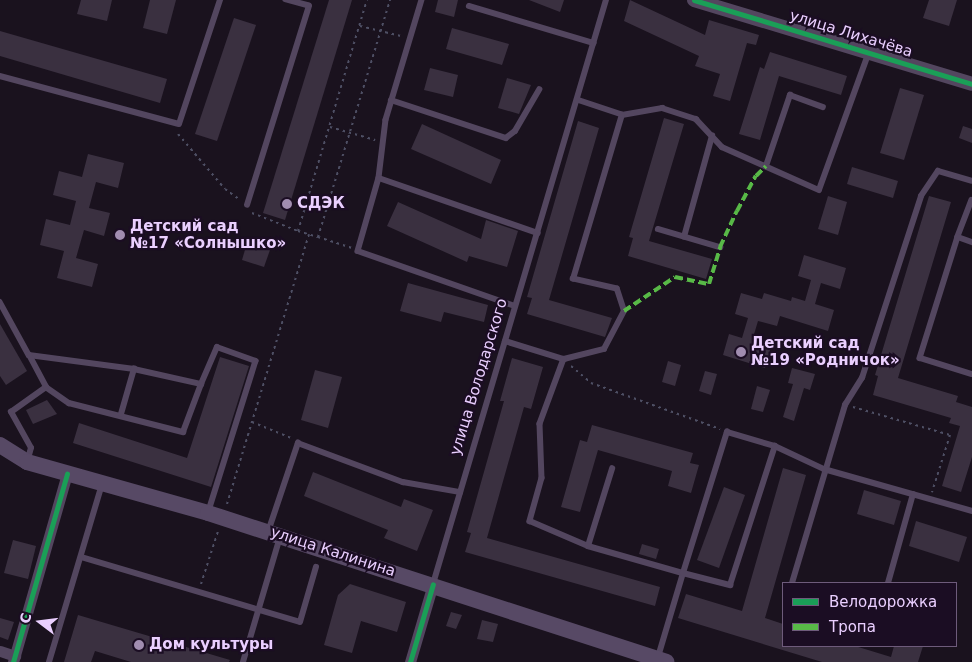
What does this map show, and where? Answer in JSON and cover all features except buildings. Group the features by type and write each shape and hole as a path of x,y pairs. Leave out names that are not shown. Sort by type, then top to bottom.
{"main road":[{"name":"улица Калинина","path":"0,445 28,462 208,513 433,584 660,661"}],"street":[{"name":"улица Лихачёва","path":"694,0 972,84"},
{"path":"0,651 14,659 67,474"},
{"name":"улица Володарского","path":"410,662 433,584"}],"lane":[{"path":"0,76 179,124 220,0"},
{"path":"247,205 309,6 286,0"},
{"path":"422,0 391,100 382,142 379,178 358,251 516,306"},
{"name":"улица Володарского","path":"433,584 606,0"},
{"path":"469,6 594,43"},
{"path":"577,100 622,115 662,108 696,120 722,147 820,190 869,52"},
{"path":"391,100 506,138 515,131 539,90"},
{"path":"766,166 790,95 823,107"},
{"path":"505,341 564,359 604,349 624,311 617,289 573,279 622,115"},
{"path":"684,237 712,136"},
{"path":"792,582 824,469 845,405 862,378 920,196 938,171 972,181"},
{"path":"379,178 538,233"},
{"path":"972,200 958,237 920,358 972,374"},
{"path":"658,230 720,247"},
{"path":"958,237 972,242"},
{"path":"0,302 46,387 69,403 120,414 183,432 217,347 256,361 208,513"},
{"path":"29,355 134,369 201,384"},
{"path":"564,359 540,424 542,478 530,521 588,546 730,585 775,446"},
{"path":"120,414 134,369"},
{"path":"28,462 31,448 11,412 46,387"},
{"path":"660,661 683,573 727,432 775,446 824,469 972,511"},
{"path":"243,662 258,609 274,534 298,443 403,482 460,492"},
{"path":"588,546 612,469"},
{"path":"49,662 102,484"},
{"path":"888,582 913,494"},
{"path":"81,557 300,622 316,567"}],"path":[{"path":"298,231 367,0"},
{"path":"318,236 390,0"},
{"path":"360,26 410,39"},
{"path":"179,124 177,137 225,188 247,205 253,216 318,236 358,251"},
{"path":"330,127 382,142"},
{"path":"225,508 309,234"},
{"path":"564,359 591,383 727,432"},
{"path":"845,405 950,435 930,499"},
{"path":"252,422 285,433 298,443"},
{"path":"199,592 220,524"}],"marked path":[{"path":"624,311 675,277 709,284 720,247 737,211 756,176 766,166"}],"cycle path":[{"path":"694,0 972,84"},
{"path":"13,662 67,474"},
{"path":"410,662 433,584"}],"place":[{"name":"СДЭК","path":"287,204"},
{"name":"Детский сад №17 «Солнышко»","path":"120,235"},
{"name":"Детский сад №19 «Родничок»","path":"741,352"},
{"name":"Дом культуры","path":"139,645"}]}
